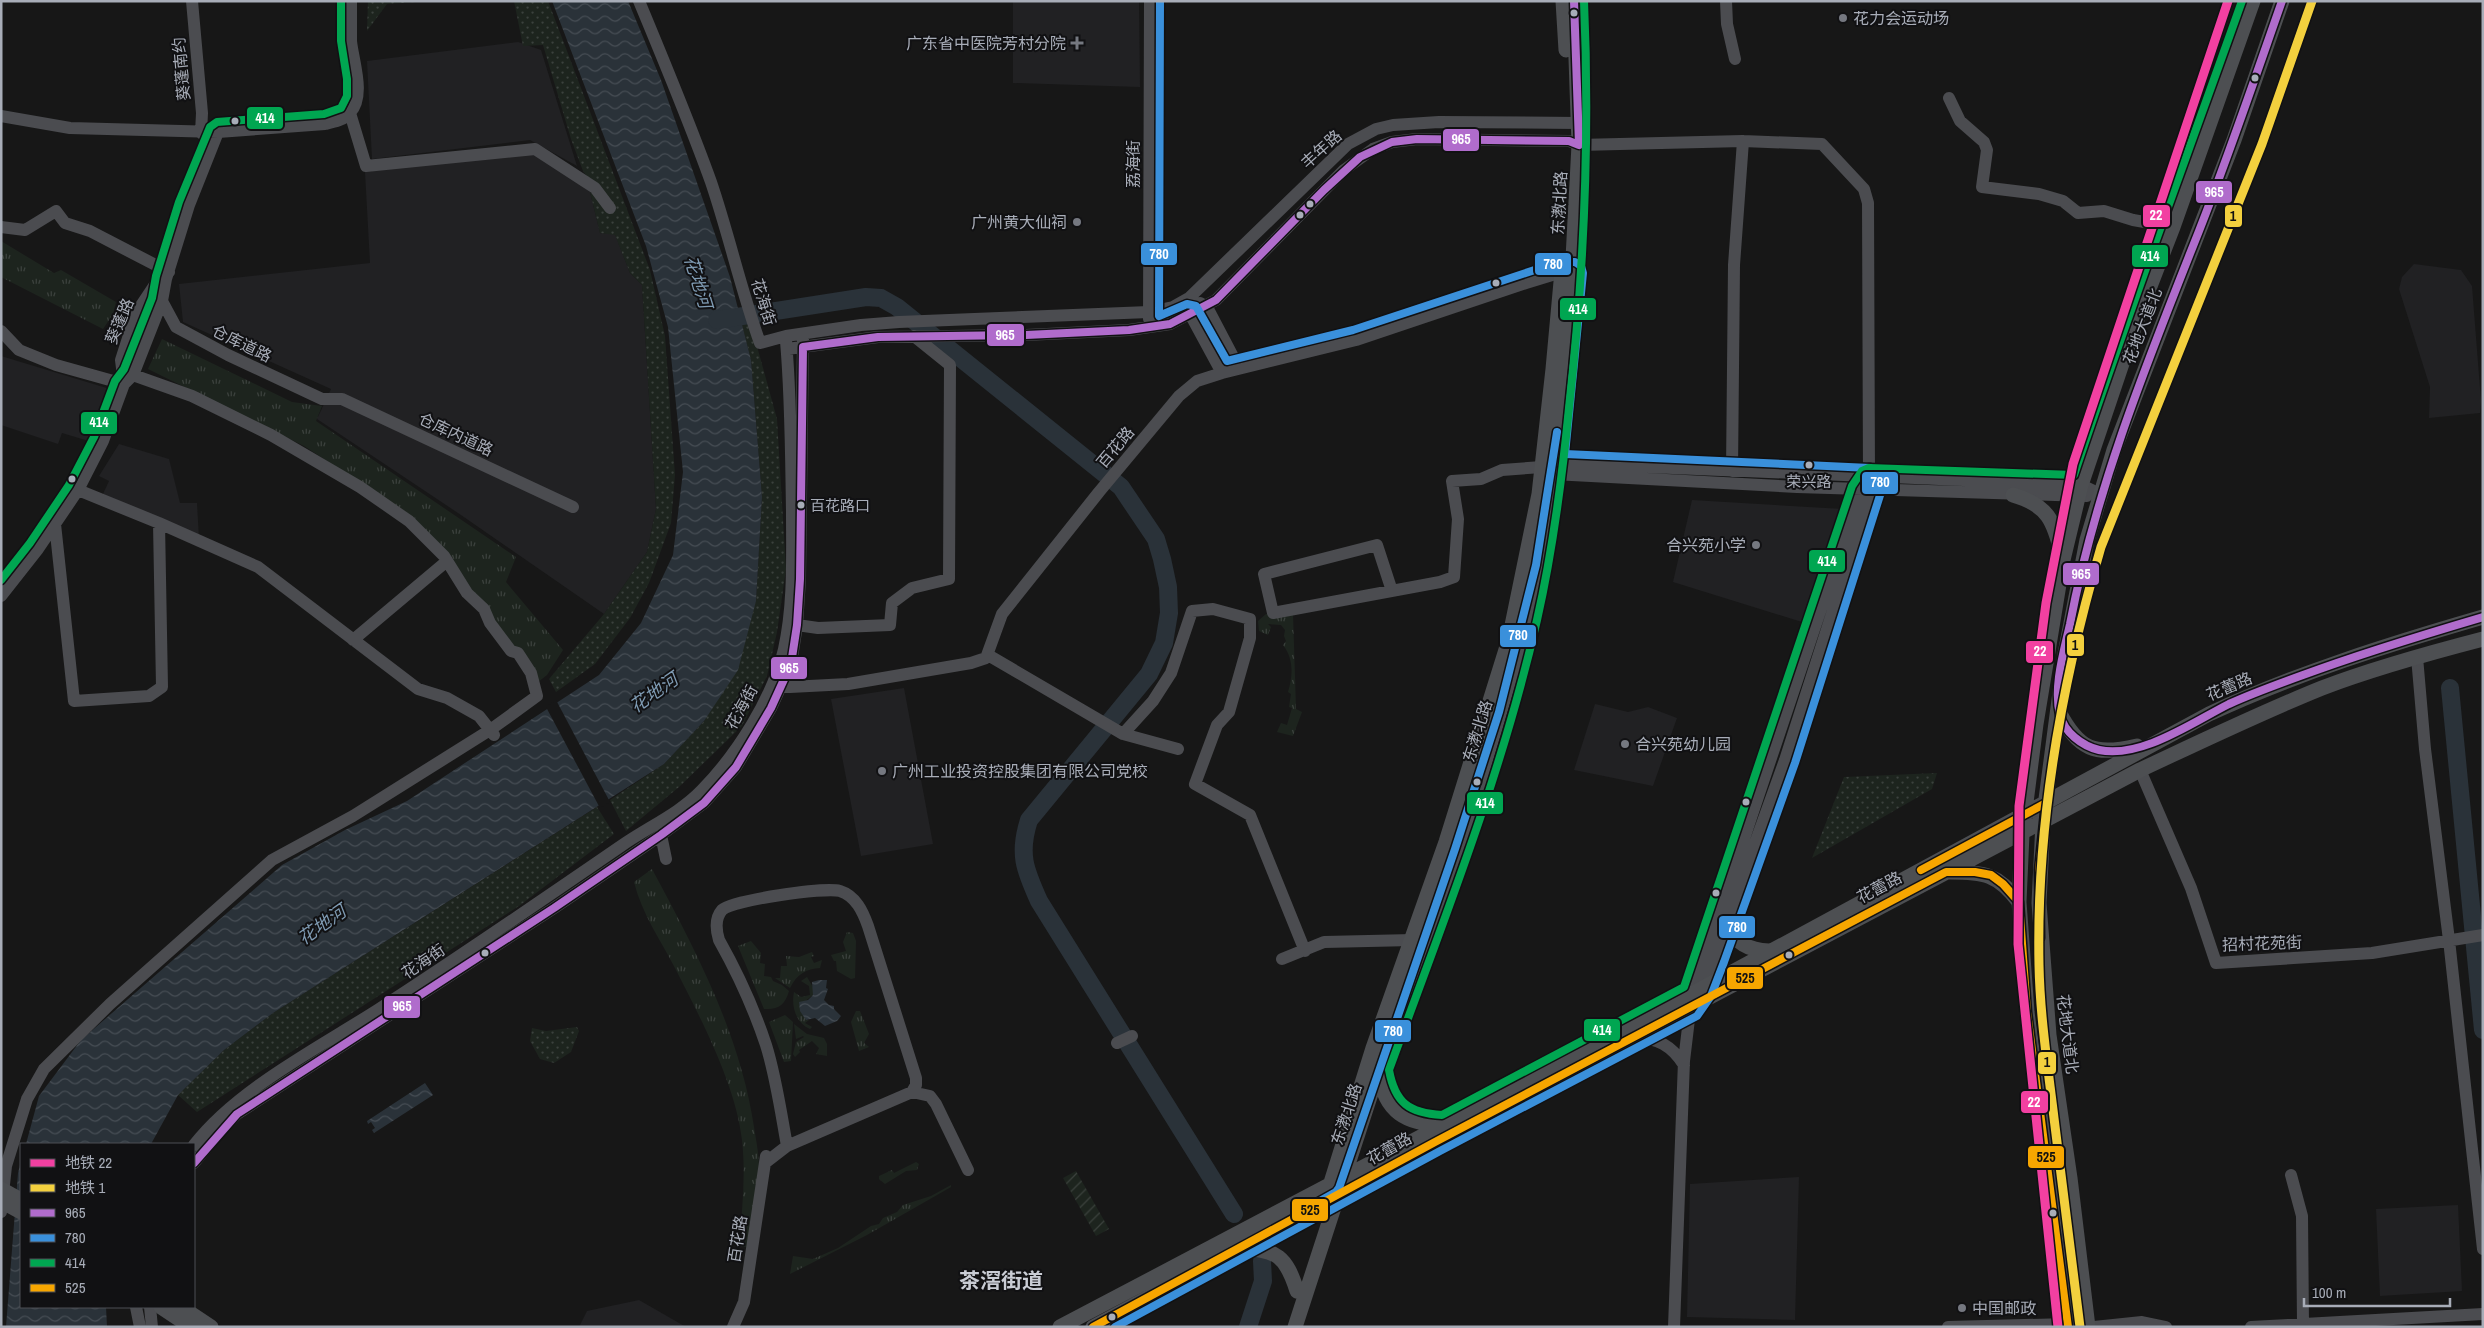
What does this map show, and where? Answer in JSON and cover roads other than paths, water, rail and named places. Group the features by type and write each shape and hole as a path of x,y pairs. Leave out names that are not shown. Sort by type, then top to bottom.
{"main road":[{"name":"东漖北路","path":"1563,1 1574,123"},
{"name":"东漖北路","path":"1284,1327 1324,1204 1337,1186 1471,809 1513,672 1537,572 1550,468 1568,272 1574,143 1574,1"},
{"name":"花地大道北","path":"2068,1326 2027,1012 2019,902 2022,834 2037,714 2063,560 2080,491 2135,325 2174,227 2253,1"},
{"name":"花地大道北","path":"2088,1327 2069,1169 2049,1035 2038,904 2043,822 2065,654 2087,540 2100,494 2152,348 2234,140 2282,1"},
{"name":"东漖北路","path":"1295,1327 1337,1186 1373,1048 1413,940 1506,648 1550,468"},
{"path":"2014,495 2031,500 2045,510 2057,534 2063,560"},
{"name":"花蕾路","path":"1337,1186 1435,1142 1634,1038 1768,951 2046,803 2151,743 2245,697 2364,653 2483,617"},
{"name":"花蕾路","path":"1337,1186 1444,1125 2022,834 2140,770 2225,730 2322,688 2417,657 2483,639"},
{"path":"2058,712 2071,735 2083,744 2100,750 2119,750 2151,743"},
{"path":"1946,872 1975,872 1991,875 2003,884 2019,902"},
{"path":"1726,925 1739,944 1756,951 1768,951"},
{"path":"1379,1069 1384,1095 1399,1113 1410,1120 1424,1124 1444,1125"},
{"path":"1060,1327 1337,1186"},
{"path":"1,1189 20,1199"},
{"path":"1,1202 20,1212"},
{"path":"1094,1327 1324,1204"},
{"path":"1240,1248 1273,1252 1288,1267 1297,1291"},
{"path":"162,1308 191,1327"},
{"path":"182,1308 211,1327"}],"street":[{"name":"葵蓬南约","path":"192,1 202,113 201,133"},
{"path":"1,116 70,128 201,133 325,124 339,121 350,113 355,105 357,92 351,41 351,1"},
{"name":"花海街","path":"195,1162 237,1114 661,835 704,803 736,768 754,739 777,685 785,642 793,564 792,422 786,343 760,343 700,152 639,1"},
{"name":"荔海街","path":"1149,328 1150,1"},
{"path":"1726,1 1727,24 1735,58"},
{"path":"1949,98 1960,122 1984,142 1987,150 1982,187 2039,194 2063,201 2078,213 2104,211 2134,220 2174,227"},
{"path":"350,113 366,166 535,148 595,188 610,208"},
{"name":"丰年路","path":"803,340 899,322 1149,312 1173,307 1189,298 1348,144 1376,129 1393,124 1410,123 1574,123"},
{"name":"葵蓬路","path":"1,596 78,490 102,441 162,301 189,205 218,132"},
{"name":"丰年路","path":"803,340 914,336 973,337 1149,328 1170,324 1207,306 1344,170 1373,148 1392,142 1417,139 1574,143 1744,141 1822,144 1864,189 1868,203 1867,485"},
{"path":"1732,471 1734,265 1744,141"},
{"path":"1,227 25,230 56,211 65,223 90,232 168,275"},
{"name":"百花路","path":"988,654 998,619 1106,483 1179,396 1198,381 1222,372 1356,340 1568,272"},
{"name":"葵蓬路","path":"129,379 121,360 136,313 154,286 168,275"},
{"path":"1222,372 1190,314 1189,298 1207,306 1239,368"},
{"name":"仓库道路","path":"162,301 176,327 228,355 322,399"},
{"path":"1,331 19,350 56,365 129,379 192,396 237,417 360,487 409,521 447,561 467,593 484,608 490,623 511,652 518,653 531,673 537,696 492,732 353,816 272,860 110,1004 44,1069 27,1099 6,1166 1,1212"},
{"path":"797,625 818,628 890,626 892,603 912,588 948,579 950,365 914,336"},
{"path":"786,343 803,340"},
{"name":"花海街","path":"195,1144 242,1098 440,970 622,845 679,810 701,792 728,762 791,664 797,625 800,579 803,340"},
{"name":"仓库内道路","path":"322,399 342,399 573,507"},
{"path":"1392,591 1377,545 1264,574 1274,613 1392,591 1440,582 1454,577 1458,519 1452,481 1481,479 1502,470 1513,468 1732,471 1867,485 2080,491 2100,494"},
{"path":"1550,468 2014,495 2080,491"},
{"path":"1695,997 1726,925 1785,760 1867,485"},
{"path":"1674,1327 1684,1066 1695,997 1867,485"},
{"path":"78,490 159,523 258,567 418,689 447,698 479,716 492,732"},
{"path":"55,524 74,701 149,696 162,687 159,523"},
{"path":"353,640 447,561"},
{"path":"1120,732 1153,702 1171,673 1192,612 1213,609 1250,619 1250,638 1229,712 1217,725 1195,784 1250,815 1305,951"},
{"path":"777,685 848,684 980,661 988,654 1120,732 1178,749"},
{"path":"2417,657 2425,749 2454,940 2483,1249"},
{"name":"招村花苑街","path":"2140,770 2191,888 2216,964 2372,953 2483,936"},
{"path":"661,835 666,859"},
{"path":"912,1092 916,1085 916,1078 868,926 862,910 852,898 840,892 829,890 782,895 733,904 722,911 716,928 717,932 766,1046 787,1146 912,1092 930,1096 936,1104 968,1170"},
{"path":"1282,959 1324,942 1413,940"},
{"path":"1117,1043 1132,1036"},
{"path":"1634,1038 1646,1037 1664,1043 1677,1054 1684,1066"},
{"name":"百花路","path":"733,1327 744,1302 766,1158 787,1146"},
{"path":"2291,1175 2302,1216 2303,1324"},
{"path":"136,1308 140,1327"},
{"path":"150,1308 152,1327"},
{"path":"2251,1327 2483,1314"},
{"path":"2094,1327 2142,1322 2166,1327"},
{"path":"1948,1327 2068,1326"}],"water":[{"name":"花地河","path":"552,1 628,1 661,80 730,277 751,360 762,497 756,601 738,670 704,721 664,764 273,1013 224,1050 178,1095 152,1143 26,1143 39,1096 81,1040 282,865 345,830 407,801 599,675 641,623 673,555 683,472 668,327 646,246"},
{"path":"827,980 826,988 828,989 824,1000 829,1005 834,1006 834,1009 841,1016 837,1021 825,1026 815,1018 806,1020 800,1011 799,1002 808,1000 813,995 812,982"},
{"path":"425,1083 433,1095 374,1133 372,1130 375,1128 371,1122 368,1124 367,1121"},
{"path":"20,1165 20,1308 106,1308 107,1327 6,1327"}],"waterway":[{"path":"717,320 866,297 881,298 897,307 1121,487 1156,539 1168,587 1169,613 1164,643 1149,674 1029,820 1024,843 1025,862 1039,901 1234,1214"},
{"path":"2450,688 2483,1030"},
{"path":"1248,1327 1263,1281 1262,1261"}],"metro line":[{"name":"22","path":"2058,1327 2018,944 2019,806 2046,603 2073,464 2228,1"},
{"name":"1","path":"2080,1327 2047,1061 2039,965 2042,859 2054,753 2063,701 2074,649 2101,547 2262,144 2312,1"}],"place":[{"name":"花力会运动场","path":"1843,18"},
{"name":"广东省中医院芳村分院","path":"1077,43"},
{"name":"广州黄大仙祠","path":"1077,222"},
{"name":"荣兴路","path":"1809,465"},
{"name":"百花路口","path":"801,505"},
{"name":"合兴苑小学","path":"1756,545"},
{"name":"合兴苑幼儿园","path":"1625,744"},
{"name":"广州工业投资控股集团有限公司党校","path":"882,771"},
{"name":"中国邮政","path":"1962,1308"}],"district":[{"name":"茶滘街道","path":"1001,1281"}]}
